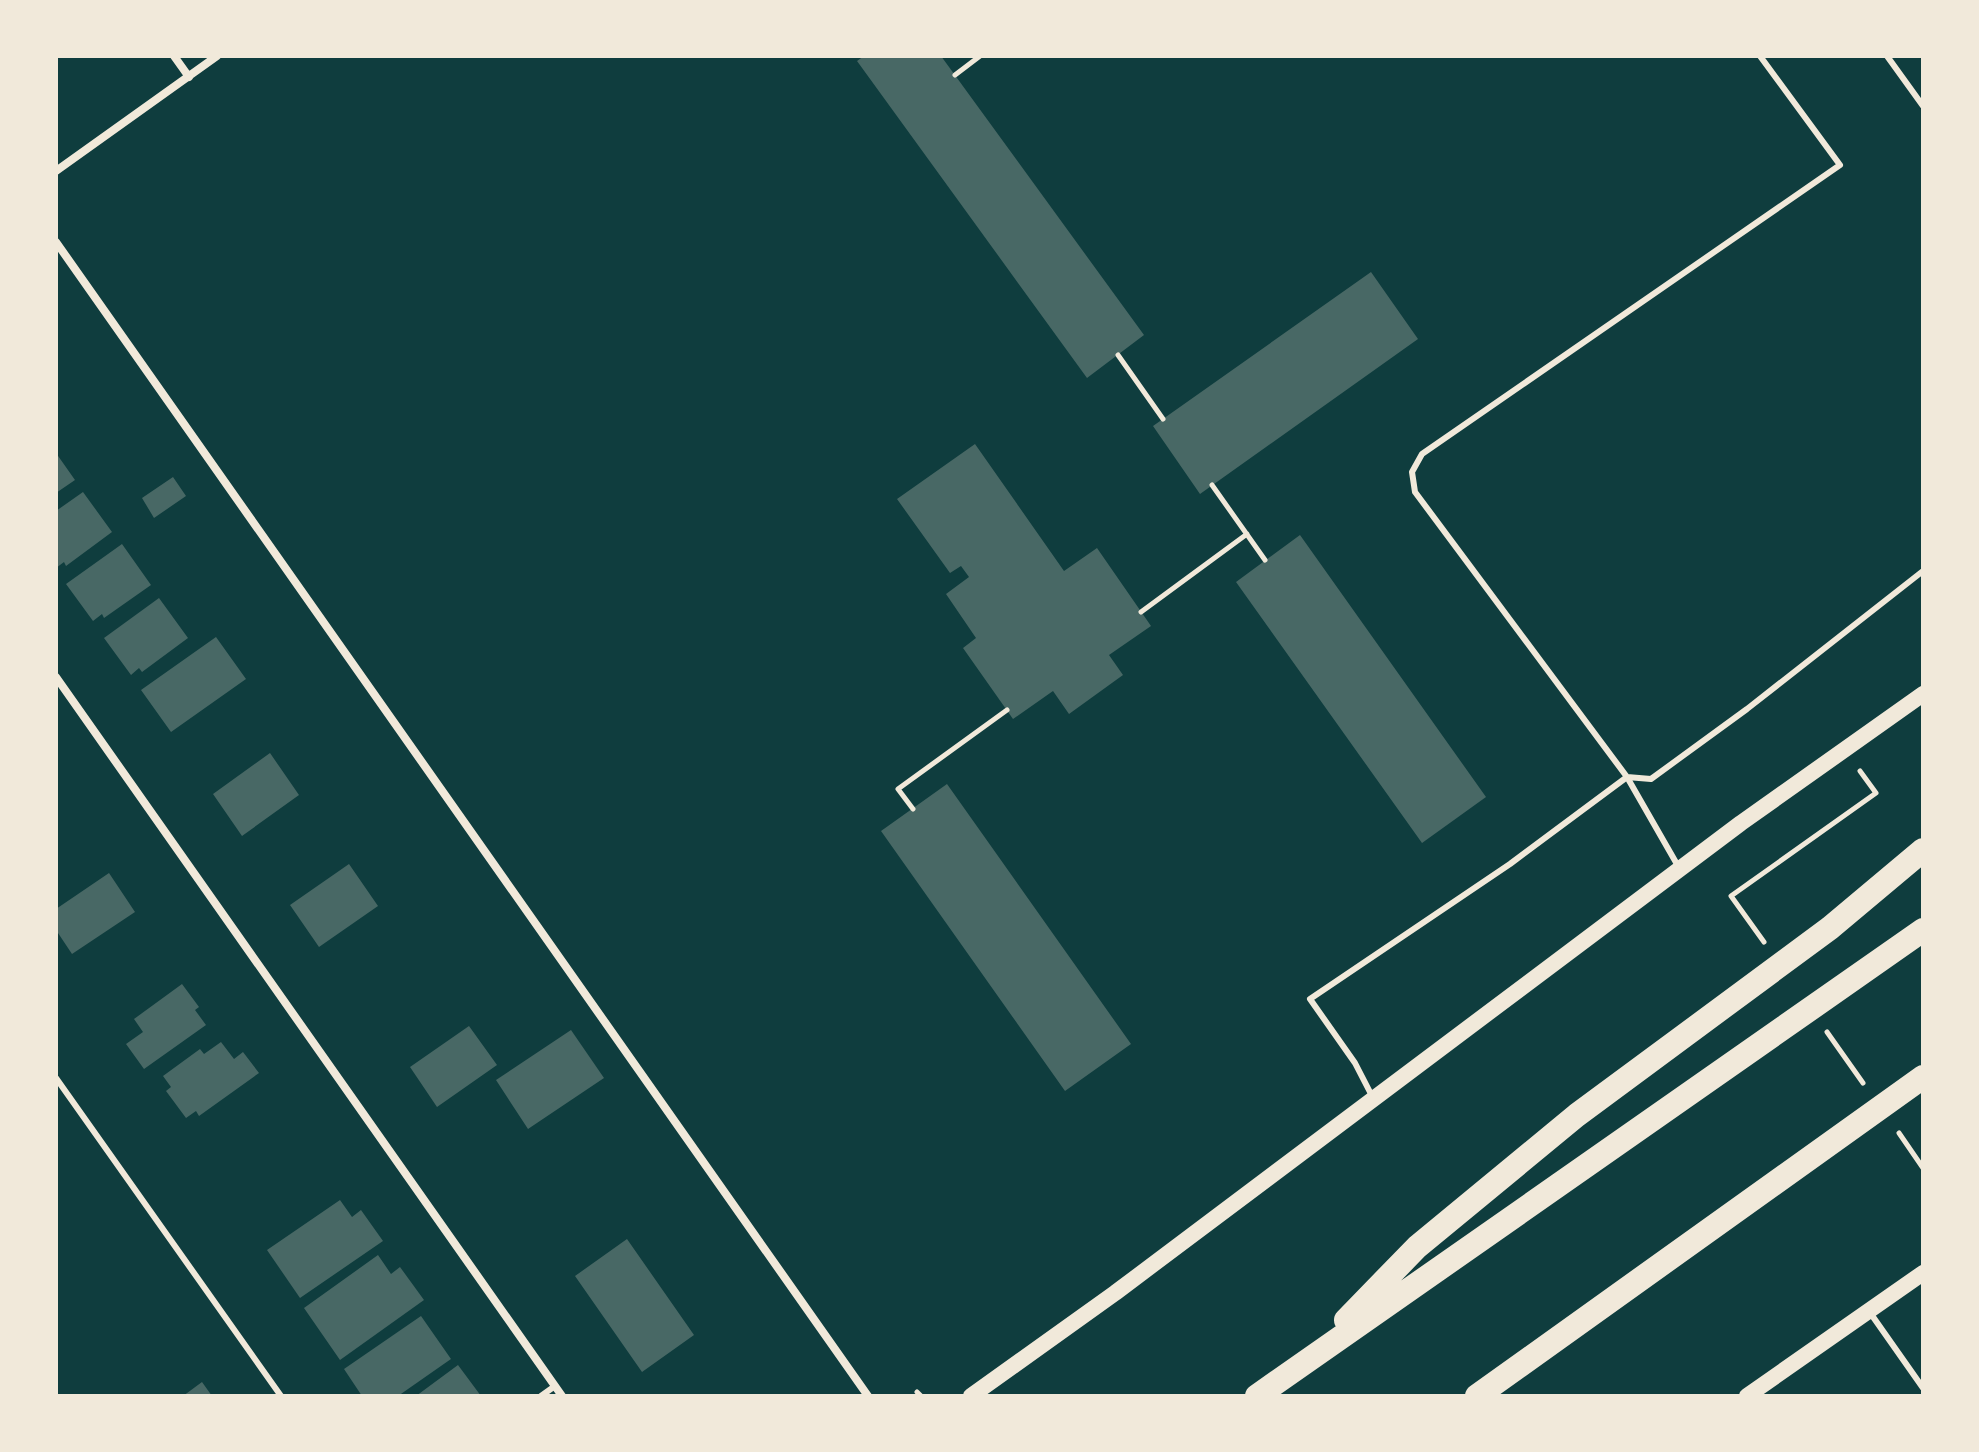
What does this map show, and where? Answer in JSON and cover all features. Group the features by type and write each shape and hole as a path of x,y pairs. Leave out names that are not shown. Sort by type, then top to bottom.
{"highway":[{"path":"1308,1359 1429,1237 1577,1115 1830,928 1923,850"},
{"path":"1257,1396 1923,930"},
{"path":"1477,1396 1923,1077"}],"main road":[{"path":"971,1396 1115,1293 1741,823 1923,694"},
{"path":"1747,1396 1923,1273"}],"street":[{"path":"174,56 189,77"},
{"path":"56,171 217,56"},
{"path":"56,242 868,1396"},
{"path":"56,677 562,1396"}],"lane":[{"path":"1680,869 1627,777 1415,492 1412,472 1422,454 1840,165 1760,56"},
{"path":"1887,56 1923,106"},
{"path":"1374,1099 1355,1063 1310,999 1510,864 1627,777 1651,779 1747,709 1923,571"},
{"path":"56,1078 281,1396"},
{"path":"1869,1311 1923,1388"},
{"path":"541,1396 555,1386"}],"path":[{"path":"955,75 980,56"},
{"path":"1118,355 1163,419"},
{"path":"1212,485 1265,560"},
{"path":"1141,612 1247,534"},
{"path":"913,809 898,789 1007,710"}],"building":[{"path":"864,56 941,56 1144,335 1087,378 857,61"},
{"path":"1371,272 1418,339 1200,494 1153,426"},
{"path":"975,444 1064,571 1097,548 1151,626 1109,655 1123,675 1069,714 1053,691 1013,719 963,648 976,638 946,594 969,577 961,566 950,573 897,499"},
{"path":"56,453 75,480 56,493"},
{"path":"173,477 186,496 154,518 142,498"},
{"path":"83,492 112,532 66,566 64,562 56,568 56,511"},
{"path":"1300,535 1486,797 1422,843 1236,582"},
{"path":"122,544 151,585 104,618 102,614 93,621 66,584"},
{"path":"159,598 188,638 142,672 139,668 131,675 104,638"},
{"path":"216,637 246,679 171,732 141,690"},
{"path":"270,753 299,795 242,836 213,794"},
{"path":"947,784 1131,1044 1065,1091 881,831"},
{"path":"349,864 378,906 319,947 290,905"},
{"path":"109,873 135,912 72,954 56,930 56,909"},
{"path":"182,984 199,1007 195,1010 206,1025 144,1069 126,1044 143,1032 134,1019"},
{"path":"469,1026 497,1065 437,1107 410,1067"},
{"path":"571,1030 604,1078 528,1129 496,1080"},
{"path":"221,1042 234,1059 243,1052 259,1073 199,1116 196,1111 186,1118 166,1091 171,1087 163,1076 200,1049 204,1054"},
{"path":"340,1200 352,1217 361,1210 383,1241 300,1298 267,1250"},
{"path":"627,1239 694,1335 642,1372 575,1276"},
{"path":"378,1255 391,1274 400,1267 424,1300 340,1360 304,1308"},
{"path":"421,1316 451,1359 398,1396 362,1396 344,1369"},
{"path":"458,1365 481,1396 416,1396"},
{"path":"202,1382 212,1396 183,1396"}]}
